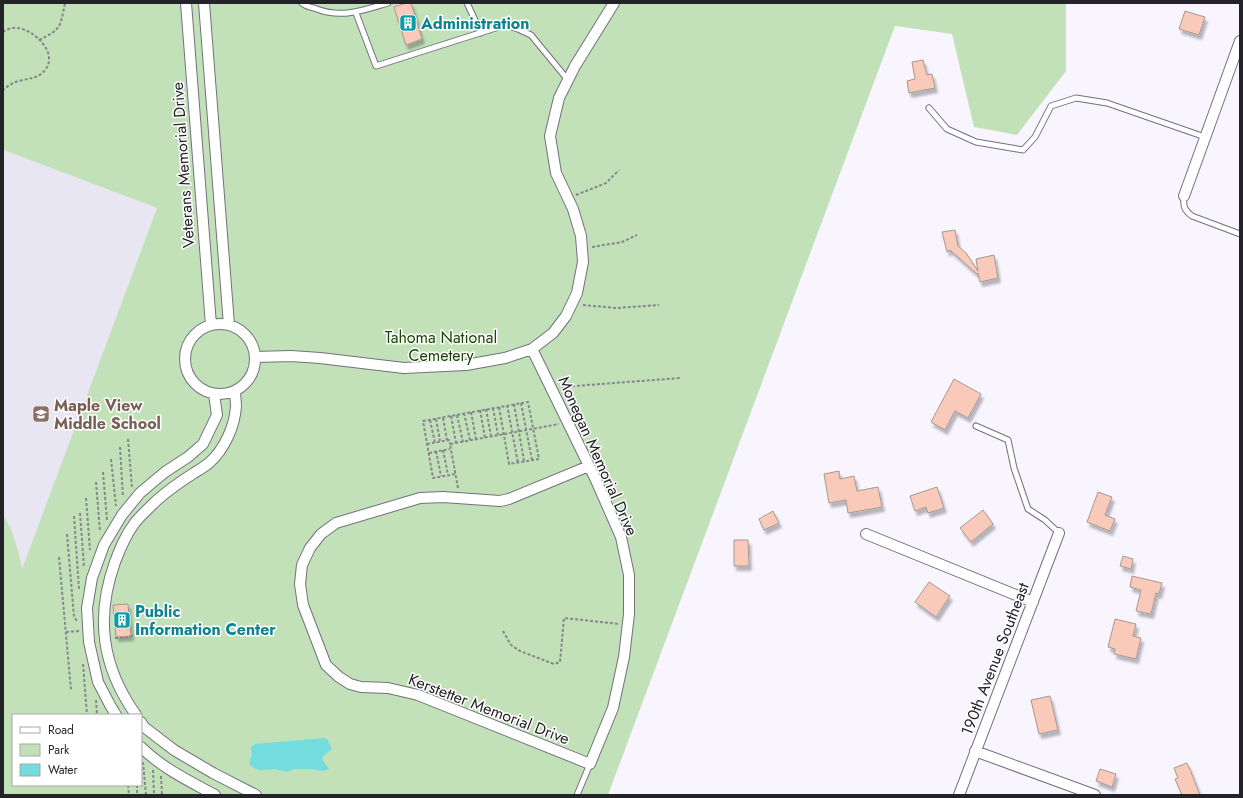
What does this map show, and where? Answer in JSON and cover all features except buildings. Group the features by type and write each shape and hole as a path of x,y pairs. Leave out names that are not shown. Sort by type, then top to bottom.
{"street":[{"name":"Veterans Memorial Drive","path":"186,3 211,325"},
{"name":"Veterans Memorial Drive","path":"204,3 229,325"},
{"path":"255,357 291,356 320,358 404,368 466,365 505,358 532,349 553,333 566,316 577,293 583,262 582,236 573,209 556,173 550,136 559,98 575,66 614,3"},
{"path":"1184,196 1240,41"},
{"path":"211,325 229,325 245,334 252,345 255,364 246,383 235,391 225,394 214,394 197,386 191,379 185,361 186,352 192,339 202,329 211,325"},
{"name":"Monegan Memorial Drive","path":"532,349 589,466 621,537 629,575 630,614 624,657 614,708 590,764"},
{"path":"135,714 113,673 104,640 103,624 106,596 111,573 121,546 134,524 154,503 178,484 209,463 224,444 232,426 236,407 235,391"},
{"path":"115,714 98,682 89,642 87,608 92,578 108,538 124,513 140,493 165,472 188,457 203,444 217,415 214,394"},
{"name":"Kerstetter Memorial Drive","path":"589,466 509,499 500,501 444,497 420,498 336,523 321,534 310,548 302,565 300,584 303,605 326,665 339,677 350,684 361,687 388,688 418,695 590,764"},
{"path":"866,534 1033,602"},
{"name":"190th Avenue Southeast","path":"959,795 1059,534"},
{"path":"142,723 174,750 213,773 256,795"},
{"path":"142,748 156,760 192,784 211,793 213,773"},
{"path":"975,751 1095,795"}],"lane":[{"path":"302,3 325,13 356,13 388,3"},
{"path":"467,3 481,33"},
{"path":"356,13 376,66 505,25 531,35 568,80"},
{"path":"929,108 947,129 976,142 1023,150 1035,137 1051,106 1076,98 1107,103 1205,137"},
{"path":"1184,196 1183,204 1186,212 1192,216 1240,234"},
{"path":"976,426 1008,440 1014,468 1028,509 1045,520 1059,534"},
{"path":"577,795 590,764"}],"path":[{"path":"39,40 57,29 66,3"},
{"path":"3,32 13,28 19,28 39,40 47,48 48,53 48,65 38,77 18,81 3,90"},
{"path":"568,198 606,183 619,170"},
{"path":"582,249 616,243 637,235"},
{"path":"572,304 617,308 659,305"},
{"path":"551,388 680,378"},
{"path":"455,474 433,478 423,421 507,405 528,402 539,459 510,464 499,407"},
{"path":"521,403 532,460"},
{"path":"514,404 524,462"},
{"path":"507,405 518,462"},
{"path":"492,408 498,435"},
{"path":"486,409 491,436"},
{"path":"480,410 485,438"},
{"path":"471,412 476,439"},
{"path":"464,413 470,440"},
{"path":"458,415 463,442"},
{"path":"451,416 456,443"},
{"path":"443,417 447,440 449,440 450,444 460,498"},
{"path":"436,418 440,442"},
{"path":"430,420 434,442"},
{"path":"450,444 568,422"},
{"path":"128,439 133,502"},
{"path":"427,444 447,440"},
{"path":"120,447 124,513"},
{"path":"429,453 450,449"},
{"path":"443,450 448,475"},
{"path":"436,452 441,476"},
{"path":"112,459 117,523"},
{"path":"104,472 108,538"},
{"path":"96,482 101,553"},
{"path":"86,498 91,556"},
{"path":"80,513 84,568"},
{"path":"74,516 80,592"},
{"path":"67,534 74,616 79,623"},
{"path":"59,557 71,690"},
{"path":"503,631 511,645 520,651 554,664 560,662 564,618 628,625"},
{"path":"66,632 80,631"},
{"path":"113,638 129,637 144,632"},
{"path":"82,661 87,714"},
{"path":"142,748 146,795"},
{"path":"154,795 156,760"},
{"path":"156,760 162,795"}],"shaded area":[{"name":"Maple View Middle School","path":"3,150 157,208 3,620"}],"green space":[{"name":"Tahoma National Cemetery","path":"3,3 1066,3 1066,71 1017,135 974,127 952,34 895,26 608,795 3,795 3,515 11,529 22,569 157,208 3,150"}],"water":[{"path":"325,738 332,749 323,756 322,759 329,769 324,771 311,769 295,769 287,772 275,769 261,770 256,769 249,763 252,756 251,747 255,744"}],"place":[{"name":"Administration","path":"408,23"},
{"name":"Maple View Middle School","path":"41,414"},
{"name":"Public Information Center","path":"122,620"}]}
